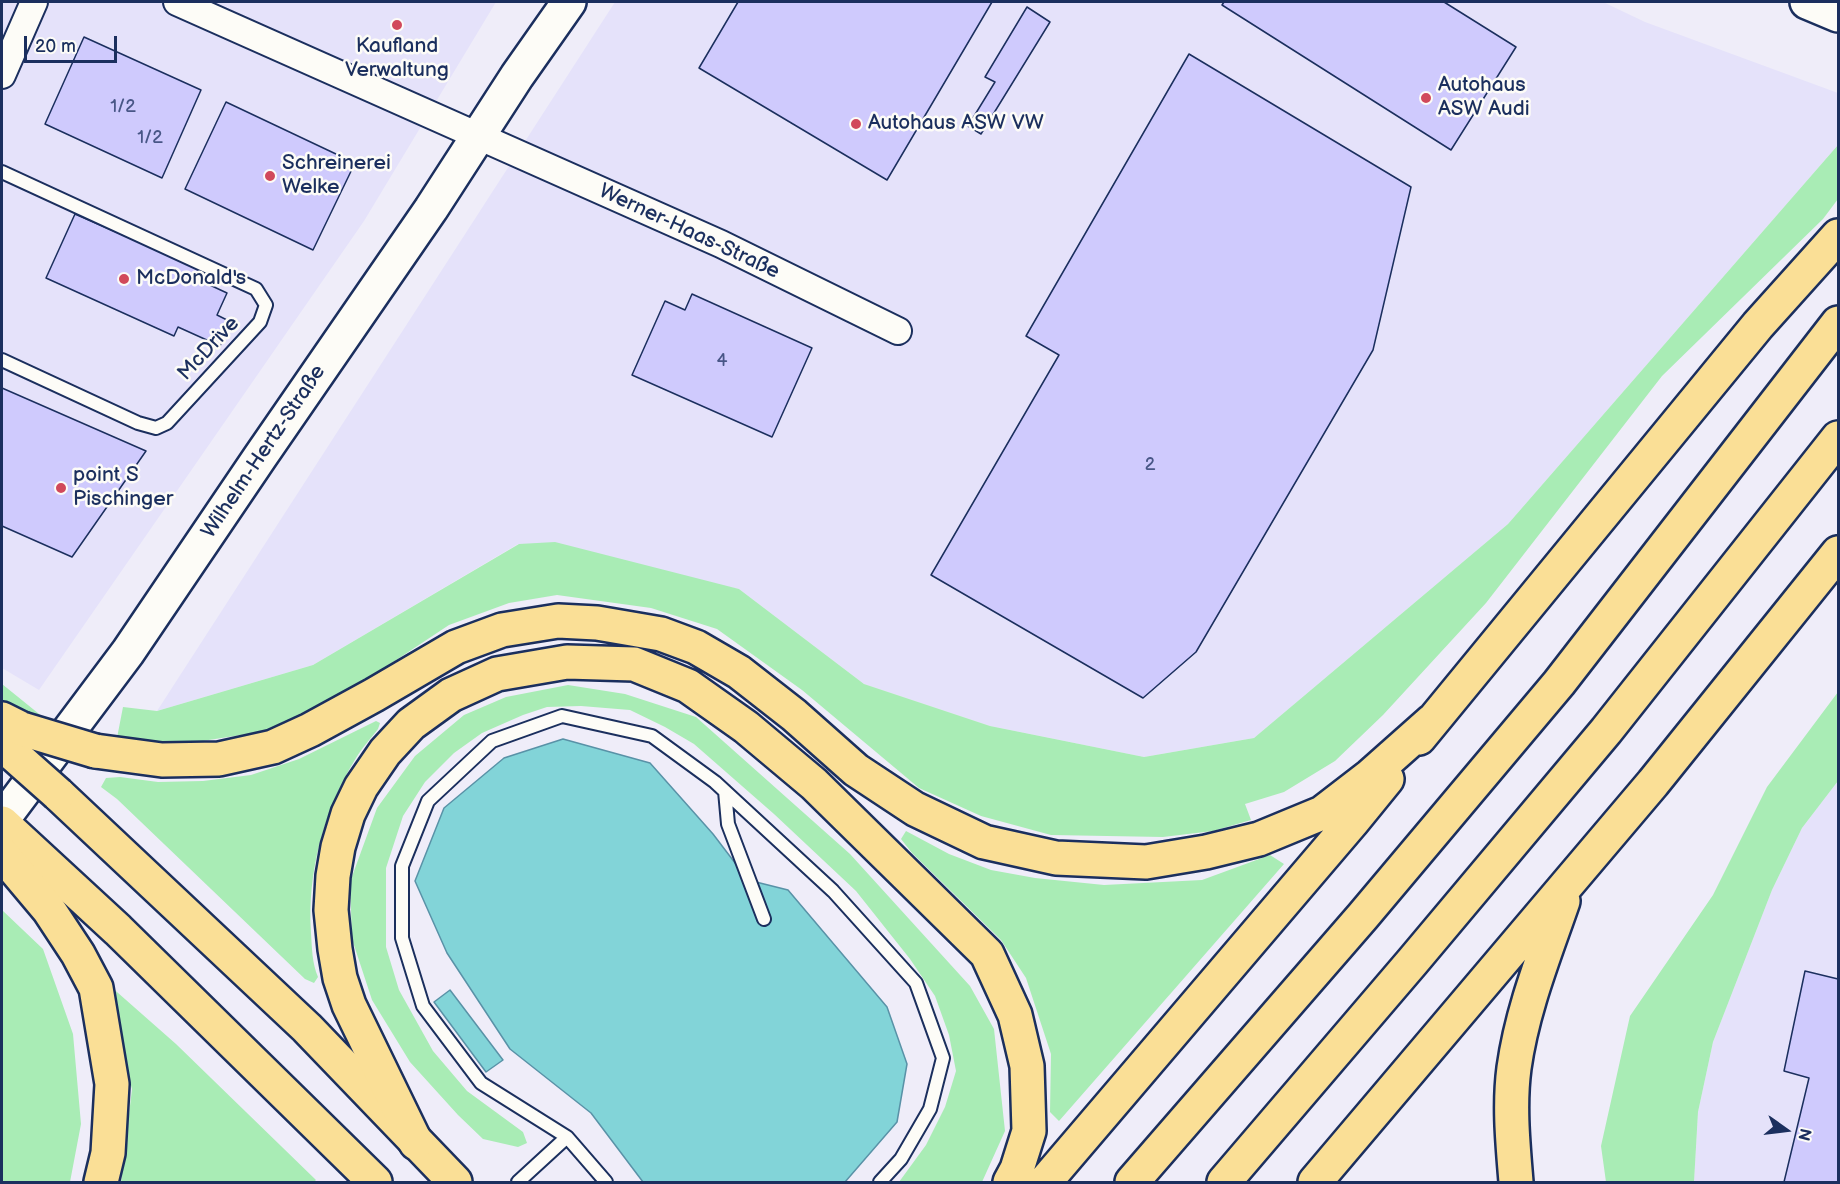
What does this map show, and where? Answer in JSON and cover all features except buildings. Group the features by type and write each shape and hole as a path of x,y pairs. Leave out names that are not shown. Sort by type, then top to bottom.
{"highway":[{"path":"1045,1182 1352,822 1432,721 1758,325 1839,236"},
{"path":"1132,1182 1363,916 1559,683 1839,323"},
{"path":"1224,1182 1598,740 1839,438"},
{"path":"1315,1182 1661,774 1839,553"},
{"path":"7,735 162,760 219,759 273,747 374,696 456,647 502,630 558,621 597,623 661,634 696,647 738,672 794,714 856,770 915,809 984,842 1056,858 1146,862 1206,852 1259,839 1322,813 1370,776 1432,721"},
{"path":"416,1143 349,1005 340,978 332,910 333,876 338,847 348,814 361,787 385,752 411,724 451,695 497,674 567,662 634,664 687,686 746,727 814,784 987,954 1015,1015 1027,1066 1029,1131 1017,1169 1010,1182"},
{"path":"7,735 58,794 307,1028 455,1182"},
{"path":"7,840 78,954 96,988 112,1084 108,1153 101,1182"},
{"path":"7,840 118,930 375,1182"},
{"path":"1516,1182 1511,1128 1514,1069 1524,1015 1569,884"}],"main road":[{"name":"Wilhelm-Hertz-Straße","path":"517,76 558,2"},
{"name":"Wilhelm-Hertz-Straße","path":"7,840 128,652 431,209 517,76 569,2"},
{"path":"1807,2 1839,15"}],"street":[{"path":"2,75 34,2"},
{"name":"Werner-Haas-Straße","path":"177,2 721,244 898,331"}],"lane":[{"name":"McDrive","path":"2,172 256,289 266,305 260,322 167,423 156,428 138,423 2,360"},
{"path":"606,1182 567,1137 481,1083 423,1006 402,938 402,866 428,801 492,741 562,716 652,736 725,792 833,891 916,982 943,1058 930,1109 901,1159 880,1182"},
{"path":"725,792 728,824 764,918"},
{"path":"518,1182 567,1137"}],"shaded area":[{"path":"2,2 496,2 364,221 39,690 2,668"},
{"path":"615,2 1603,2 1645,22 1838,93 1838,145 1508,524 1254,738 1144,757 990,726 864,684 739,589 518,544 313,665 157,711"},
{"path":"1838,781 1838,1182 1694,1182 1698,1112 1713,1042 1772,890 1802,828"}],"green space":[{"path":"1838,145 1838,199 1823,219 1662,376 1486,603 1383,715 1335,761 1284,792 1245,804 1251,820 1213,831 1163,837 1051,835 981,816 919,788 802,690 717,629 651,608 557,595 509,603 449,625 357,686 315,710 261,732 202,741 116,743 123,707 157,711 313,665 519,544 555,542 739,589 864,684 990,726 1144,757 1254,738 1508,524"},
{"path":"2,684 49,722 2,745"},
{"path":"568,685 625,694 696,717 850,854 970,986 994,1029 1005,1131 982,1182 899,1182 926,1145 945,1107 956,1071 949,1035 935,996 910,959 856,891 774,814 694,744 630,710 581,706 547,707 482,733 454,753 425,782 403,816 386,868 386,947 399,990 433,1051 467,1091 523,1132 527,1143 518,1147 483,1139 410,1062 372,1000 352,939 350,882 377,808 415,756 464,715 506,697"},
{"path":"1838,692 1838,781 1802,828 1772,890 1713,1042 1698,1112 1694,1182 1606,1182 1601,1146 1630,1016 1713,895 1767,787"},
{"path":"376,721 380,723 378,729 358,754 345,778 320,842 310,910 313,955 318,977 314,983 305,979 117,799 101,787 106,778 120,777 158,782 203,781 251,775 299,759"},
{"path":"906,831 949,854 991,870 1035,878 1104,885 1202,880 1270,855 1284,864 1059,1121 1050,1112 1051,1054 1026,978 1001,940 912,853 901,839"},
{"path":"2,910 43,949 73,1034 81,1124 70,1182 2,1182"},
{"path":"109,985 176,1044 316,1180 314,1182 121,1182 132,1089 107,1004"}],"water":[{"path":"563,739 650,763 713,834 748,880 788,890 887,1007 907,1064 897,1122 845,1182 643,1182 591,1113 510,1049 447,953 415,881 444,808 504,758"},
{"path":"450,990 503,1060 486,1072 434,1002"}],"place":[{"name":"Kaufland Verwaltung","path":"397,25"},
{"name":"Autohaus ASW Audi","path":"1426,98"},
{"name":"Autohaus ASW VW","path":"856,124"},
{"name":"Schreinerei Welke","path":"270,176"},
{"name":"McDonald's","path":"124,279"},
{"name":"point S Pischinger","path":"61,488"}]}
